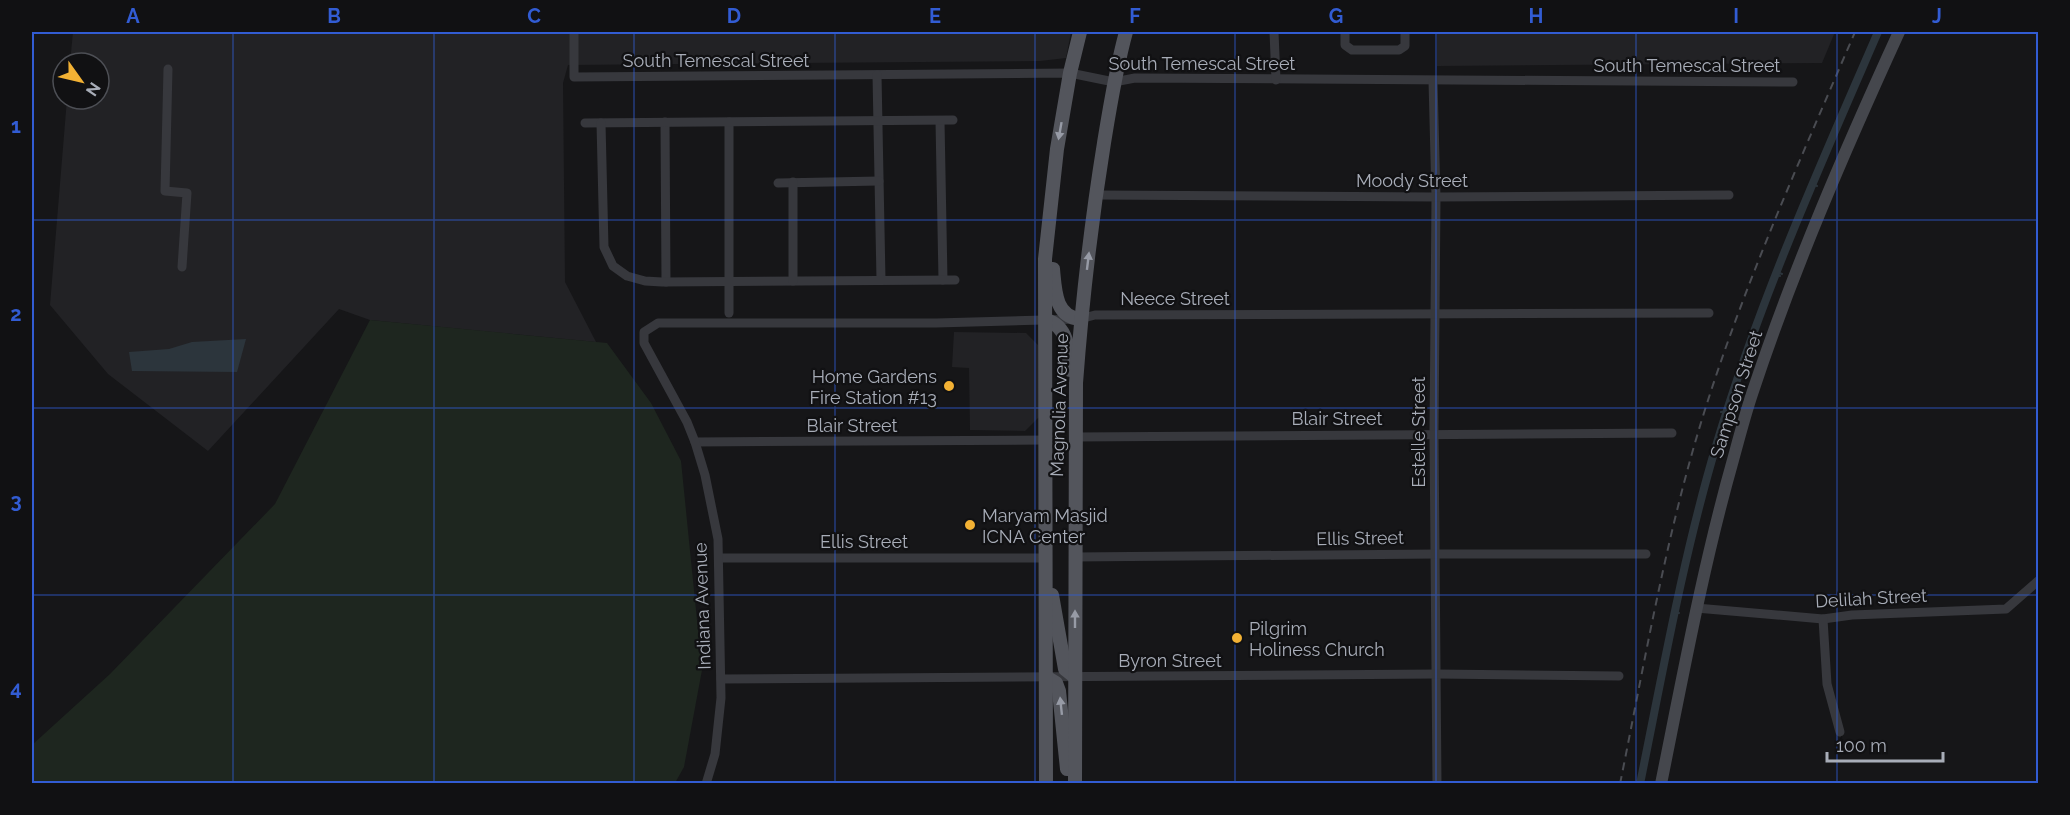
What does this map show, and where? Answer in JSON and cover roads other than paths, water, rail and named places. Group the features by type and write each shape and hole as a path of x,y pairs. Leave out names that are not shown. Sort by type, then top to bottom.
{"main road":[{"name":"Magnolia Avenue","path":"1046,783 1047,320 1045,260 1057,148 1070,73 1080,32"},
{"name":"Magnolia Avenue","path":"1075,783 1075,417 1080,319 1114,82 1126,32"},
{"path":"1048,231 1056,294 1060,307 1069,317 1080,319"},
{"path":"1047,320 1057,323 1064,332 1070,361 1075,417"},
{"path":"1046,558 1065,669 1075,677"},
{"path":"1046,677 1056,682 1059,691 1069,783"}],"street":[{"name":"South Temescal Street","path":"574,32 574,77 1070,73 1114,82 1128,78 1793,82"},
{"path":"1274,32 1276,80"},
{"path":"1345,32 1345,45 1352,50 1399,50 1405,46 1405,32"},
{"name":"Sampson Street","path":"1661,783 1696,608 1751,395 1809,240 1899,32"},
{"path":"168,69 165,191 187,193 182,267"},
{"path":"877,75 881,280"},
{"name":"Estelle Street","path":"1434,81 1437,783"},
{"path":"585,123 953,120"},
{"path":"940,121 943,280"},
{"path":"665,122 666,282"},
{"path":"729,122 729,313"},
{"path":"601,123 604,247 613,266 627,276 645,281 666,282 955,280"},
{"path":"778,183 879,181"},
{"path":"793,182 793,281"},
{"name":"Moody Street","path":"1096,195 1436,197 1729,195"},
{"name":"Neece Street","path":"644,332 658,323 936,323 1080,319 1095,315 1709,313"},
{"name":"Indiana Avenue","path":"644,332 644,343 687,422 695,442 715,524 719,558 722,679 715,754 706,783"},
{"name":"Blair Street","path":"1075,436 1672,433"},
{"name":"Blair Street","path":"695,442 1045,440"},
{"name":"Ellis Street","path":"1074,557 1646,554"},
{"name":"Ellis Street","path":"719,558 1046,558"},
{"name":"Delilah Street","path":"1696,608 1824,619 1852,615 2006,609 2038,581"},
{"path":"1824,619 1827,684 1840,732"},
{"name":"Byron Street","path":"722,679 1436,674 1619,676"}],"waterway":[{"path":"1640,784 1674,614 1693,530 1716,446 1770,288 1878,32"},
{"path":"1813,184 1817,186"},
{"path":"1777,272 1782,274"},
{"path":"1775,275 1780,276"},
{"path":"1721,412 1727,411"}],"railway":[{"path":"1620,784 1667,552 1703,416 1736,318 1855,32"}],"place":[{"name":"Home Gardens Fire Station #13","path":"949,386"},
{"name":"Maryam Masjid ICNA Center","path":"970,525"},
{"name":"Pilgrim Holiness Church","path":"1237,638"}]}
